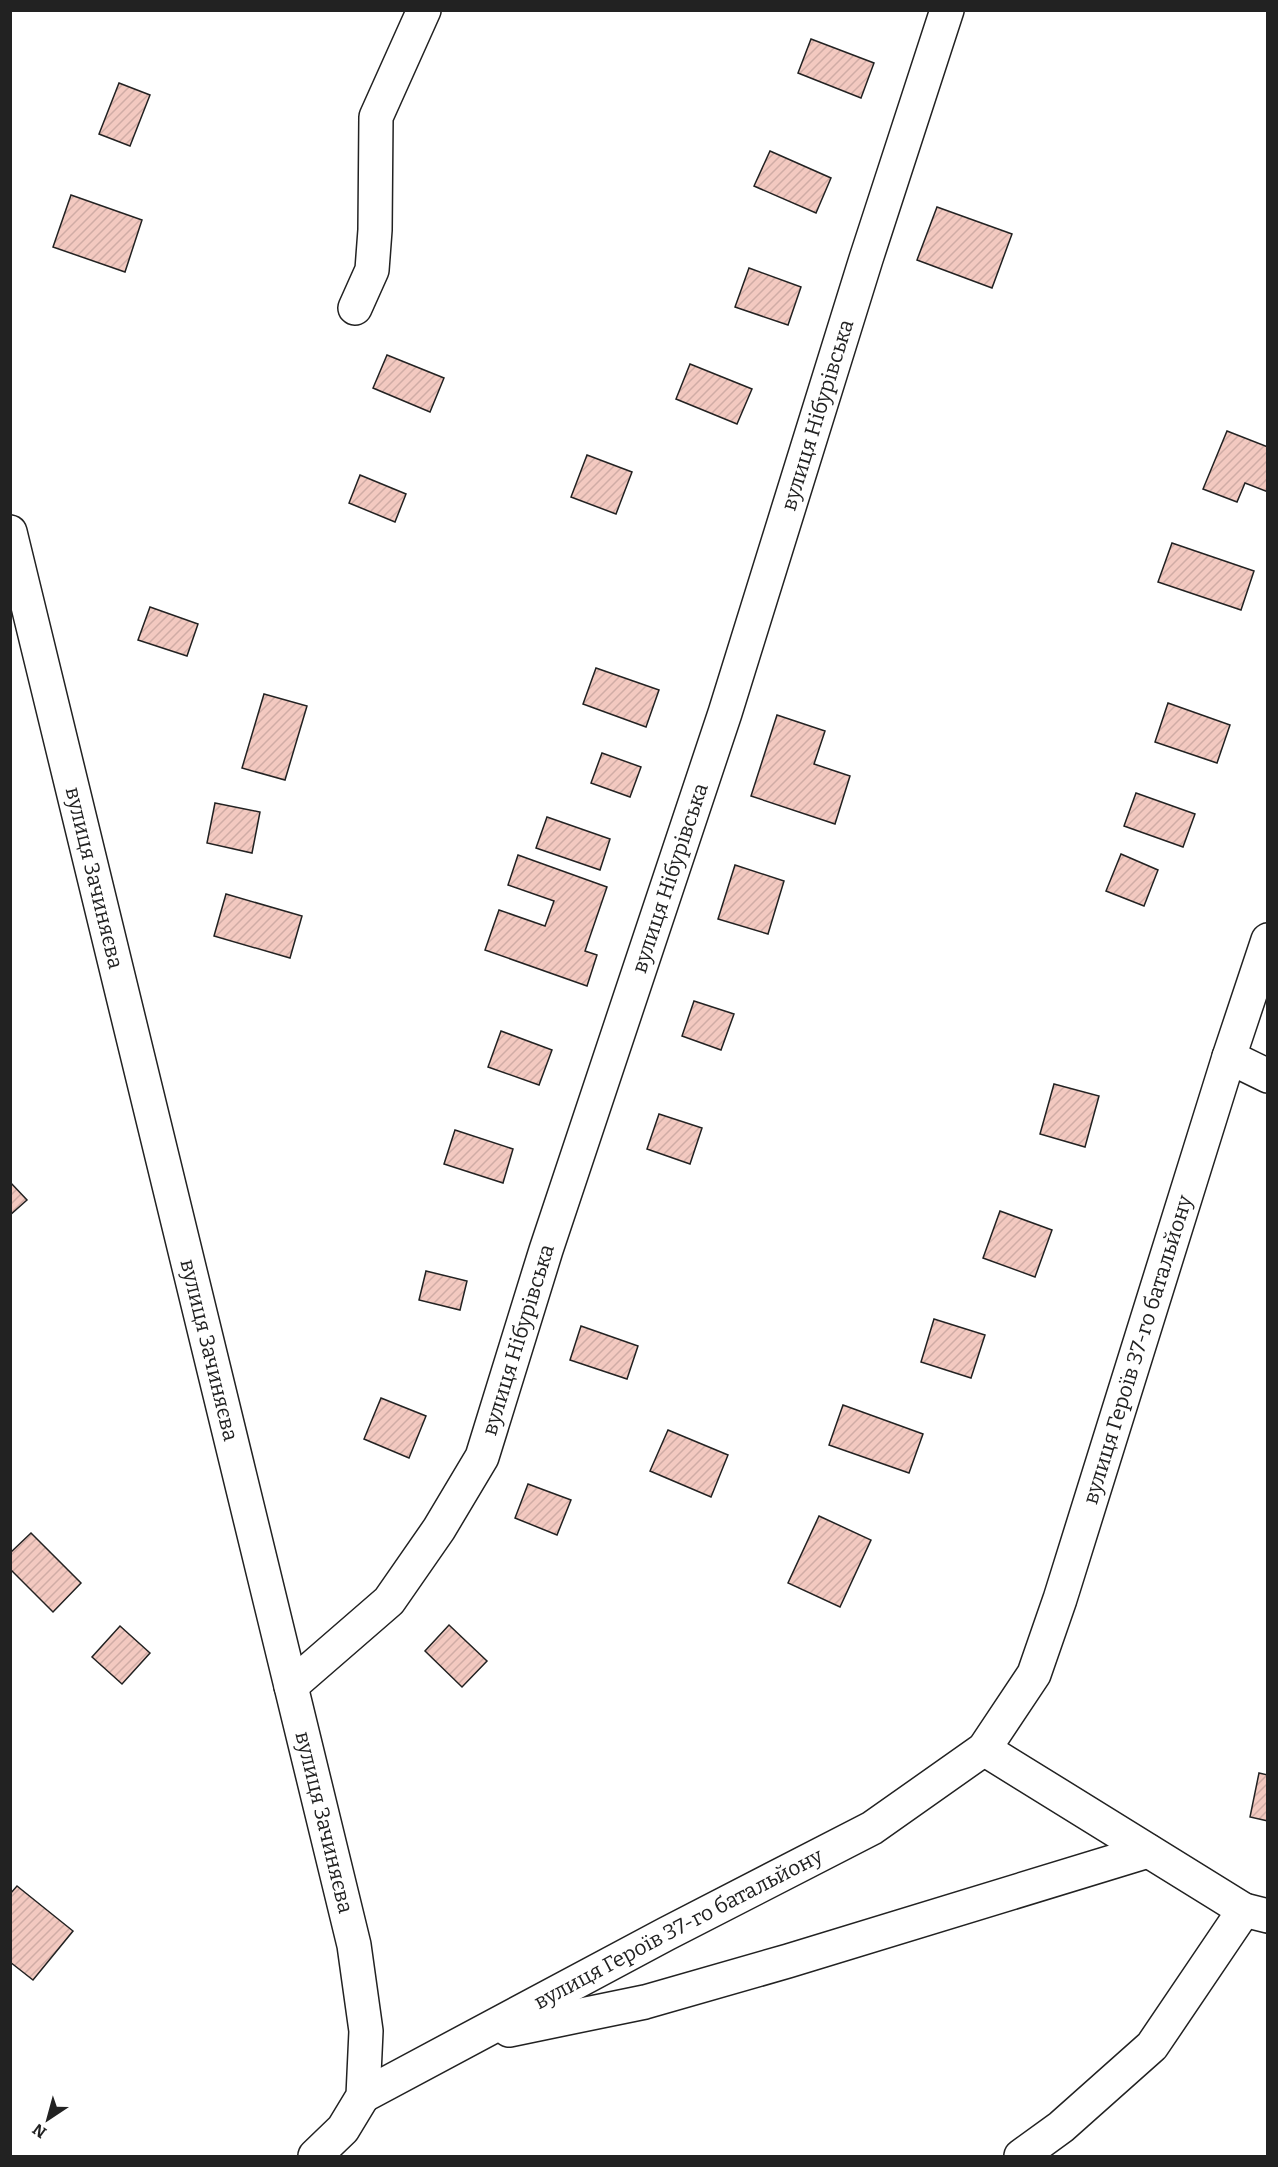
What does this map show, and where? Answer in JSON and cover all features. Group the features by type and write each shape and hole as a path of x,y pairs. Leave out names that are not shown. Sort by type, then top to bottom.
{"street":[{"path":"355,308 372,270 375,230 376,117 424,10"},
{"name":"вулиця Нібурівська","path":"291,1686 389,1601 439,1529 482,1457 546,1250 721,724 866,259 947,10"},
{"name":"вулиця Зачиняєва","path":"10,532 354,1945 366,2031 363,2096 343,2129 315,2157"},
{"name":"вулиця Героїв 37-го батальйону","path":"363,2096 666,1934 872,1828 984,1749 1034,1674 1060,1599 1229,1057 1268,940"},
{"path":"1229,1057 1268,1076"},
{"path":"984,1749 1148,1851 1256,1913 1152,2046 1061,2127 1021,2157"},
{"path":"475,2037 656,1999 1148,1851"}],"building":[{"path":"811,39 874,63 861,98 798,73"},
{"path":"119,83 150,95 130,146 99,134"},
{"path":"770,151 831,178 816,213 754,186"},
{"path":"71,195 142,220 125,272 53,247"},
{"path":"937,207 1012,234 992,288 917,260"},
{"path":"749,268 801,287 788,325 735,307"},
{"path":"387,355 444,378 430,412 373,388"},
{"path":"690,364 752,389 737,424 676,399"},
{"path":"1227,431 1268,447 1268,492 1245,483 1237,502 1203,489"},
{"path":"587,455 632,472 616,514 571,497"},
{"path":"360,475 406,494 395,522 349,503"},
{"path":"1172,543 1254,571 1241,610 1158,582"},
{"path":"150,607 198,624 187,656 138,640"},
{"path":"596,668 659,690 646,727 583,704"},
{"path":"264,694 307,706 285,780 242,768"},
{"path":"1168,703 1230,725 1217,763 1155,742"},
{"path":"777,715 825,731 814,764 850,776 835,824 751,796"},
{"path":"602,753 641,767 630,797 591,783"},
{"path":"1136,793 1195,814 1183,847 1124,826"},
{"path":"215,803 260,812 252,853 207,843"},
{"path":"547,817 610,839 600,870 536,848"},
{"path":"1121,854 1158,870 1144,906 1106,891"},
{"path":"518,855 607,887 585,951 597,955 587,986 485,950 499,910 545,926 554,901 508,885"},
{"path":"735,865 784,881 768,934 718,919"},
{"path":"226,894 302,916 290,958 214,936"},
{"path":"694,1001 734,1014 721,1050 682,1036"},
{"path":"501,1031 552,1050 539,1085 488,1067"},
{"path":"1054,1084 1099,1096 1085,1147 1040,1134"},
{"path":"659,1114 702,1128 690,1164 647,1149"},
{"path":"455,1130 513,1149 503,1183 444,1164"},
{"path":"10,1182 27,1200 10,1215"},
{"path":"1000,1211 1052,1230 1035,1277 983,1258"},
{"path":"426,1271 467,1281 460,1310 419,1300"},
{"path":"934,1319 985,1335 971,1378 921,1362"},
{"path":"581,1326 638,1346 627,1379 570,1360"},
{"path":"381,1398 426,1416 409,1458 364,1439"},
{"path":"843,1405 923,1434 909,1473 829,1445"},
{"path":"668,1430 728,1455 711,1497 650,1471"},
{"path":"528,1484 571,1500 557,1535 515,1518"},
{"path":"819,1516 871,1540 840,1607 788,1583"},
{"path":"31,1533 81,1583 53,1612 10,1569 10,1553"},
{"path":"449,1625 487,1661 462,1687 425,1651"},
{"path":"120,1626 150,1653 122,1684 92,1657"},
{"path":"1259,1773 1268,1775 1268,1821 1250,1817"},
{"path":"17,1886 73,1931 33,1980 10,1962 10,1894"}]}
